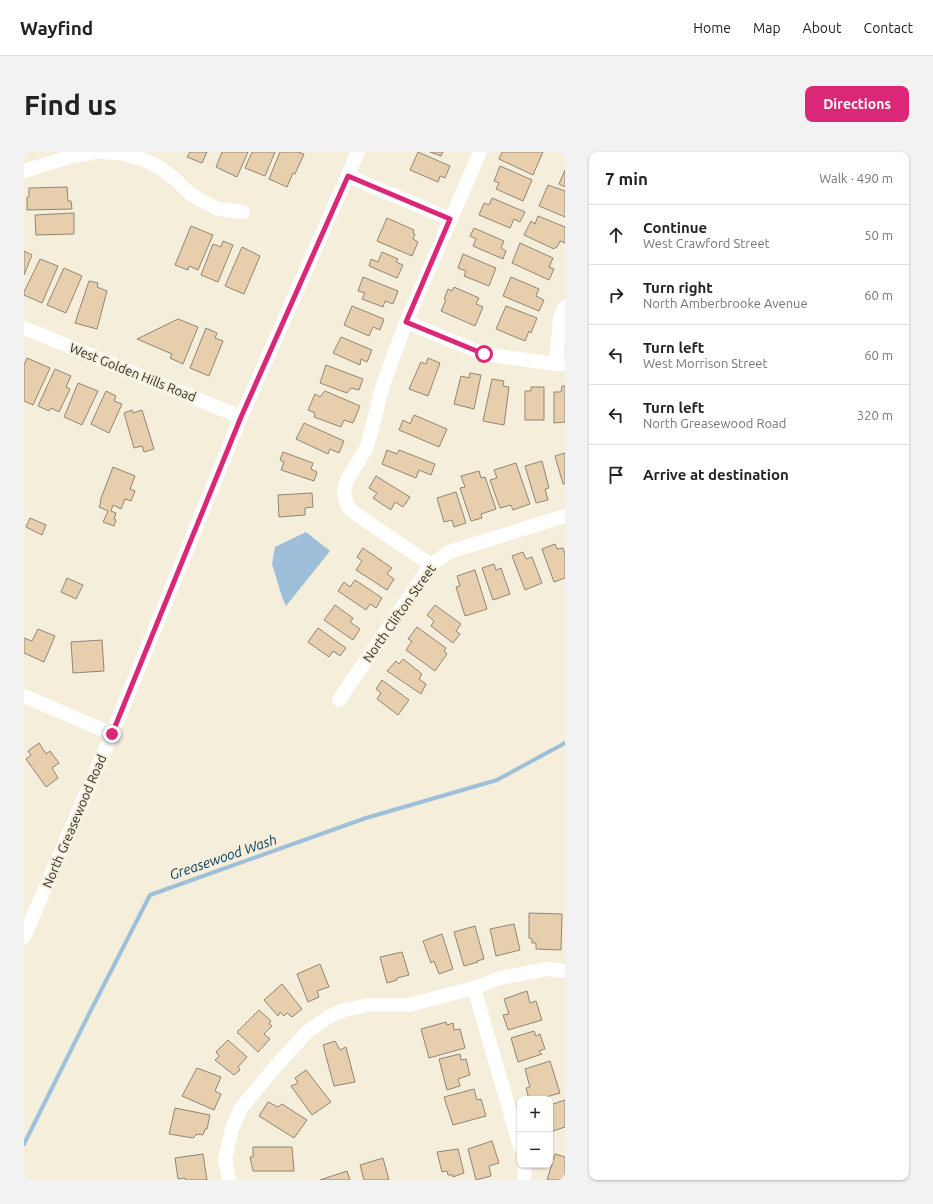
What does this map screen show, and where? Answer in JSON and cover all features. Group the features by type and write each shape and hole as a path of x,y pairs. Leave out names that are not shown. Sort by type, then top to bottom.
{"street":[{"path":"24,171 72,156 96,152"},
{"path":"99,152 121,153 145,160 175,179 189,193 211,206 218,209 243,212"},
{"name":"North Greasewood Road","path":"25,931 112,734 241,417 358,152"},
{"path":"430,565 356,514 342,500 346,480 367,447 383,386 406,322 480,152"},
{"path":"348,176 450,219"},
{"path":"406,322 484,354 560,364 560,318 565,307"},
{"name":"West Golden Hills Road","path":"24,328 241,417"},
{"name":"North Clifton Street","path":"339,700 430,565 449,552 565,516"},
{"path":"24,696 112,734"},
{"path":"229,1180 225,1159 232,1129 241,1108 307,1032 330,1016 344,1010 369,1005 409,1005 474,988 500,978 546,969 565,971"},
{"path":"474,988 517,1137"},
{"path":"524,1180 525,1168"}],"water":[{"path":"306,532 330,551 286,606 272,564 275,547"}],"building":[{"path":"190,152 207,152 202,163 187,157"},
{"path":"222,152 248,152 237,177 216,167"},
{"path":"252,152 275,152 265,176 245,168"},
{"path":"280,152 298,152 304,154 287,187 269,179"},
{"path":"418,152 450,166 445,178 440,176 438,182 410,170"},
{"path":"430,152 443,152 441,156"},
{"path":"502,152 543,152 533,175 499,159"},
{"path":"500,166 532,180 523,201 496,189 499,183 494,181"},
{"path":"565,170 565,187 559,184"},
{"path":"548,185 565,191 565,217 539,206"},
{"path":"67,187 68,201 71,201 72,209 27,210 29,188"},
{"path":"492,198 525,212 520,222 514,219 510,228 479,215 484,203 489,205"},
{"path":"74,213 74,234 36,235 35,215"},
{"path":"538,216 565,227 565,243 560,241 554,249 524,235 531,221 535,224"},
{"path":"387,218 414,230 413,233 415,234 413,239 418,242 412,256 377,241"},
{"path":"191,226 213,235 198,270 189,266 188,270 175,265"},
{"path":"474,228 504,241 501,248 506,251 503,259 473,246 476,239 470,236"},
{"path":"223,241 233,245 218,282 201,275 213,244 221,247"},
{"path":"520,243 553,258 549,267 554,269 549,280 512,263"},
{"path":"242,247 260,256 244,294 225,286"},
{"path":"24,251 32,255 24,275"},
{"path":"382,252 398,259 396,262 403,265 397,278 369,266 371,259 378,262"},
{"path":"463,254 496,268 489,286 464,276 466,271 458,268"},
{"path":"40,259 58,266 42,303 24,295 24,292"},
{"path":"64,268 82,276 66,313 47,305"},
{"path":"363,277 398,291 393,304 385,301 383,307 362,299 365,293 358,291"},
{"path":"511,277 539,289 536,296 544,300 539,311 503,296"},
{"path":"89,281 98,283 97,287 107,291 97,329 75,323"},
{"path":"454,287 479,298 476,304 483,307 475,326 441,311 446,300 444,299 448,289 452,291"},
{"path":"352,306 384,319 380,330 373,327 369,336 344,325"},
{"path":"506,306 537,318 531,333 529,331 525,341 496,329"},
{"path":"178,319 198,327 183,364 170,358 172,354 137,339"},
{"path":"206,328 217,333 215,338 223,341 209,376 190,368"},
{"path":"341,337 372,350 367,362 361,359 360,365 333,353"},
{"path":"27,358 50,368 33,405 24,401 24,365"},
{"path":"428,358 440,363 428,396 409,389 421,362 426,364"},
{"path":"326,365 363,379 359,390 351,388 347,393 320,383"},
{"path":"55,369 71,376 66,387 70,389 59,412 51,408 49,411 38,406"},
{"path":"470,373 481,375 474,409 454,404 461,376 469,378"},
{"path":"492,379 504,381 503,386 509,387 504,425 483,421"},
{"path":"78,383 98,391 82,425 64,417"},
{"path":"562,386 565,386 565,422 554,423 554,392 561,392"},
{"path":"531,387 544,387 544,420 525,420 525,391 531,391"},
{"path":"106,391 116,396 114,401 122,404 109,433 91,424"},
{"path":"325,391 360,406 353,423 344,420 341,427 314,417 315,413 308,410 315,394 320,397"},
{"path":"132,410 133,413 142,410 154,449 144,452 142,446 134,448 124,413"},
{"path":"414,415 447,429 439,447 399,430 403,420 410,424"},
{"path":"304,423 344,441 339,453 330,449 328,454 296,439"},
{"path":"387,450 397,454 399,450 435,464 431,475 419,470 416,478 382,464"},
{"path":"283,452 313,463 311,469 317,472 314,481 281,470 284,462 280,460"},
{"path":"565,453 565,484 563,484 555,456"},
{"path":"542,461 549,488 545,489 548,500 536,503 525,466"},
{"path":"516,463 530,504 513,510 511,505 500,508 490,480 497,478 494,470"},
{"path":"113,467 135,476 130,489 135,491 131,501 125,499 121,509 113,505 111,511 116,513 114,526 103,522 108,511 99,507"},
{"path":"479,471 481,478 485,477 496,509 481,514 482,518 471,521 460,488 465,487 461,476"},
{"path":"376,476 410,497 403,507 395,502 391,510 373,498 377,493 369,488"},
{"path":"456,492 466,523 454,527 452,520 444,522 437,498"},
{"path":"312,493 313,507 305,508 305,515 279,517 278,495"},
{"path":"30,518 46,525 42,535 26,527"},
{"path":"555,544 557,549 563,548 565,554 565,578 554,582 542,549"},
{"path":"363,548 392,568 387,574 394,579 387,590 356,570 362,561 357,557"},
{"path":"523,552 526,559 532,557 542,583 525,590 512,556"},
{"path":"494,564 496,570 501,568 510,594 493,600 482,568"},
{"path":"475,570 487,609 465,616 456,587 460,586 457,576"},
{"path":"67,578 83,585 76,599 61,592"},
{"path":"355,580 382,598 376,608 370,604 366,610 338,591 344,582 350,587"},
{"path":"335,605 353,618 350,622 360,629 353,640 324,620"},
{"path":"435,605 461,624 456,631 460,634 453,643 431,626 434,621 427,615"},
{"path":"417,627 446,648 444,651 447,654 435,671 406,650 412,641 408,639"},
{"path":"318,628 346,648 340,656 333,651 329,657 308,642"},
{"path":"38,629 55,636 44,662 24,653 24,638 32,641"},
{"path":"102,640 104,671 73,673 71,642"},
{"path":"403,659 422,674 419,679 426,684 421,694 387,671 396,661 399,664"},
{"path":"382,680 409,700 398,715 377,699 381,693 376,689"},
{"path":"39,743 46,754 50,751 59,763 52,768 58,778 46,787 26,759 31,755 28,751"},
{"path":"529,913 562,914 561,950 536,949 536,943 532,943 532,939 529,938"},
{"path":"514,924 520,950 496,956 490,929"},
{"path":"475,926 484,959 464,966 454,932"},
{"path":"442,934 453,969 439,974 434,961 431,963 423,941"},
{"path":"402,952 409,975 397,978 397,980 387,983 380,957"},
{"path":"320,964 329,987 317,991 319,997 308,1002 297,974"},
{"path":"282,984 302,1009 292,1017 287,1013 284,1016 280,1012 278,1016 264,1000"},
{"path":"527,991 530,1003 536,1001 542,1020 508,1030 503,1015 509,1014 504,999"},
{"path":"259,1010 271,1021 269,1024 272,1026 264,1034 270,1039 258,1052 237,1032"},
{"path":"446,1022 447,1025 453,1023 454,1030 460,1029 465,1048 429,1058 421,1029"},
{"path":"534,1031 536,1036 540,1034 545,1049 539,1051 542,1054 518,1062 511,1038"},
{"path":"228,1040 247,1057 238,1067 240,1070 234,1075 215,1060 219,1056 216,1052"},
{"path":"335,1041 340,1050 346,1047 355,1082 334,1086 323,1045"},
{"path":"460,1054 461,1060 466,1059 470,1075 458,1079 460,1086 447,1090 439,1059"},
{"path":"550,1061 560,1093 550,1096 528,1096 526,1088 530,1087 525,1069"},
{"path":"197,1068 221,1077 215,1091 221,1094 214,1110 182,1096"},
{"path":"306,1070 331,1102 312,1115 291,1086 298,1083 295,1078"},
{"path":"474,1089 477,1100 481,1099 486,1116 453,1125 444,1097"},
{"path":"565,1100 565,1127 553,1131 553,1104"},
{"path":"268,1102 278,1107 282,1104 307,1120 294,1138 259,1116"},
{"path":"175,1108 210,1115 207,1129 205,1129 203,1135 197,1134 193,1138 169,1134"},
{"path":"492,1141 499,1163 489,1166 491,1176 476,1180 468,1149"},
{"path":"253,1147 292,1147 294,1171 253,1171 250,1157 253,1157"},
{"path":"458,1149 464,1173 453,1177 453,1175 448,1175 447,1171 442,1172 437,1152"},
{"path":"203,1154 207,1180 186,1180 185,1178 178,1179 175,1158"},
{"path":"555,1154 565,1157 565,1180 547,1180 551,1168 553,1168"},
{"path":"383,1158 389,1180 364,1180 360,1165"},
{"path":"347,1171 350,1180 320,1180"}],"waterway":[{"name":"Greasewood Wash","path":"24,1144 150,895 366,818 497,780 565,743"}],"route":[{"path":"112,734 241,417 348,176 450,219 406,322 484,354"}]}
